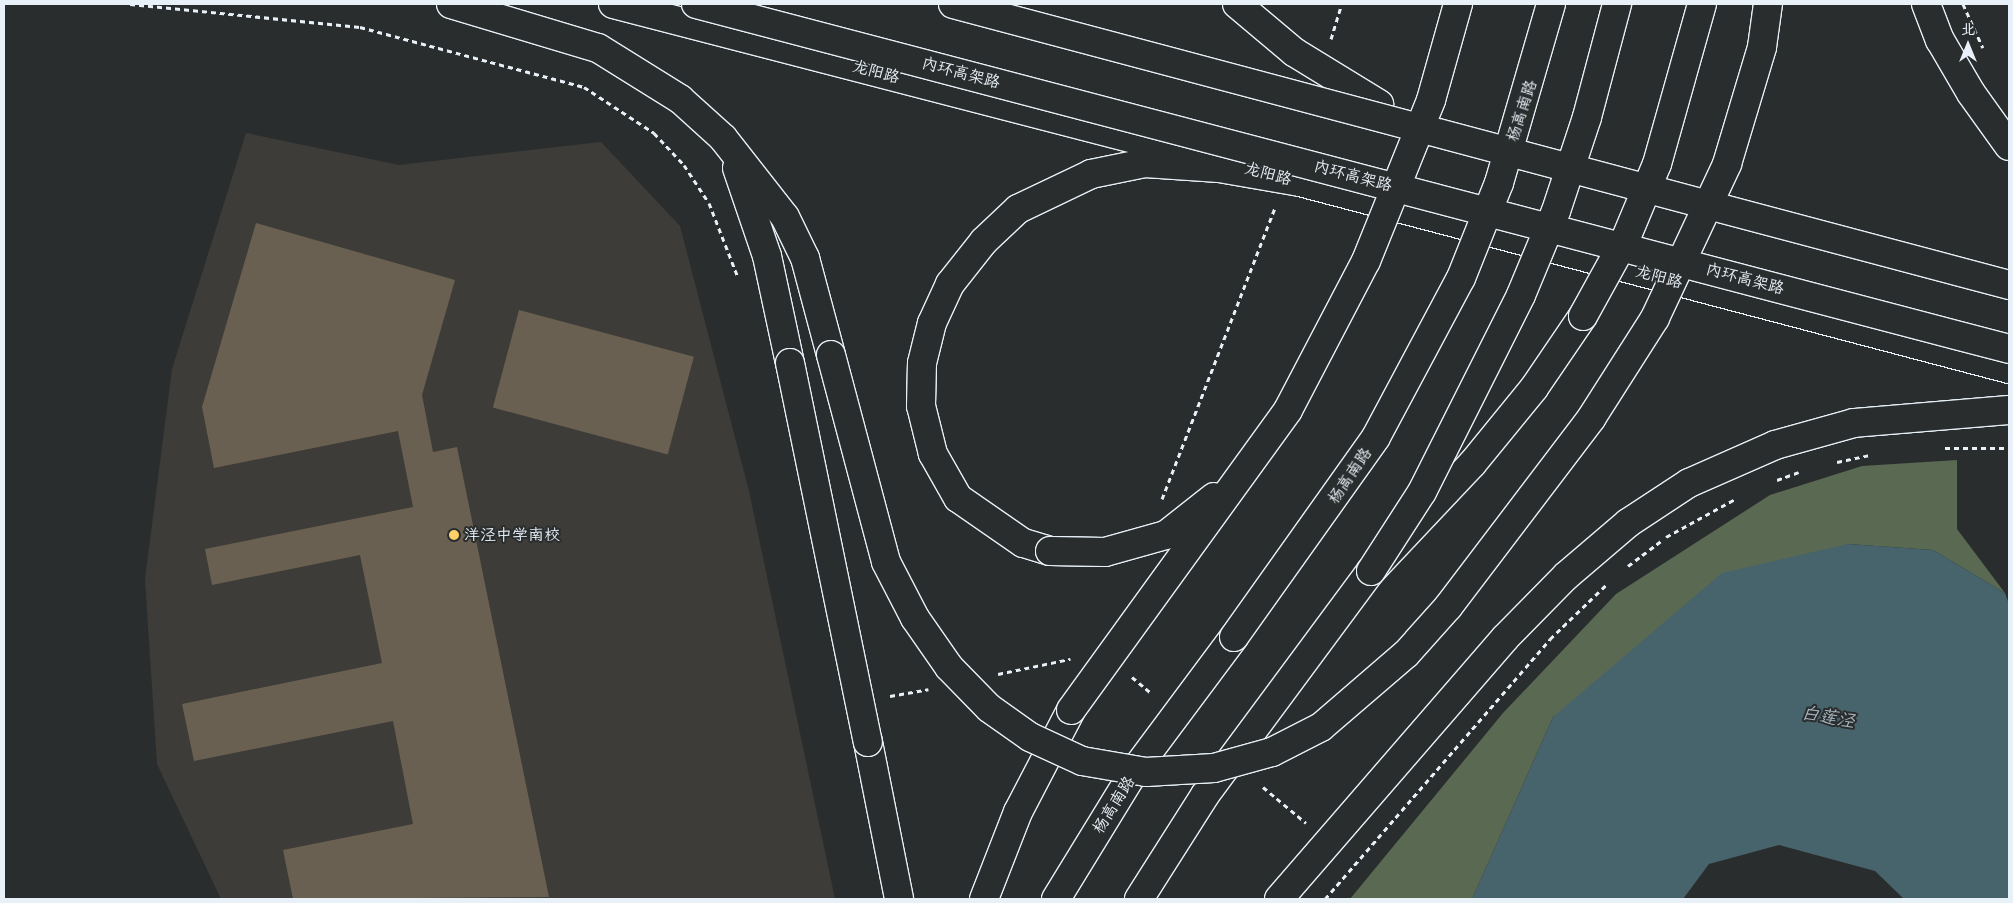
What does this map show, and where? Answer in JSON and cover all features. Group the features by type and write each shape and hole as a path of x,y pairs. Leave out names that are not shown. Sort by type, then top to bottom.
{"main road":[{"path":"451,4 598,48 680,98 723,138 785,217 805,258 886,562 915,618 949,667 989,708 1030,737 1082,761 1146,772 1214,768 1272,752 1321,727 1406,654 1448,607 1592,417 1655,318 1727,164 1762,47 1768,4"},
{"name":"龙阳路","path":"613,4 1300,182 2009,370"},
{"name":"内环高架路","path":"696,4 2009,349"},
{"path":"952,4 2009,285"},
{"path":"1004,4 2009,272"},
{"path":"1237,4 1294,52 1379,104"},
{"path":"984,899 1018,812 1071,710 1288,410 1366,261 1431,100 1458,4"},
{"name":"杨高南路","path":"1056,899 1135,770 1234,637 1376,437 1457,286 1499,182 1551,4"},
{"path":"1139,899 1205,794 1291,681 1371,571 1422,492 1521,295 1556,211 1588,117 1617,4"},
{"path":"1371,571 1484,449 1534,388 1583,316 1626,238 1657,164 1702,4"},
{"path":"1926,4 1940,40 1970,93 2009,146"},
{"path":"723,138 750,196 790,363 900,899"},
{"path":"1288,410 1216,495 1166,535 1104,552 1050,551 1023,543 958,498 932,454 921,406 922,363 932,323 950,284 984,241 1018,209 1091,174 1145,163 1219,168 1300,182"},
{"path":"1279,899 1505,638 1566,576 1628,523 1689,483 1775,445 1854,423 2009,410"}],"path":[{"path":"130,4 360,27 584,87 654,133 684,165 720,225 740,282"},
{"path":"1328,49 1342,4"},
{"path":"1963,4 1984,52"},
{"path":"1160,505 1278,201"},
{"path":"1937,449 2009,448"},
{"path":"1832,463 1878,454"},
{"path":"1770,482 1806,470"},
{"path":"1623,570 1662,540 1738,497"},
{"path":"1326,899 1550,639 1608,583"},
{"path":"1254,780 1308,825"}],"shaded area":[{"name":"洋泾中学南校","path":"246,133 399,165 601,142 680,226 749,491 835,899 221,899 157,764 145,579 172,369"}],"green space":[{"path":"1957,460 1957,529 2005,593 1933,550 1848,544 1553,717 1472,899 1350,899 1503,713 1616,594 1770,495 1862,466"}],"water":[{"name":"白莲泾","path":"1848,544 1933,550 2005,593 2009,604 2009,899 1904,899 1875,871 1779,845 1709,864 1683,899 1472,899 1553,717 1722,573"}],"building":[{"path":"256,223 455,280 422,395 433,452 457,447 549,897 293,899 283,850 413,824 393,721 194,761 182,704 382,663 360,555 212,585 205,549 413,507 398,431 214,468 202,407"},
{"path":"519,310 694,357 668,454 493,408"}],"place":[{"name":"洋泾中学南校","path":"454,535"}]}
